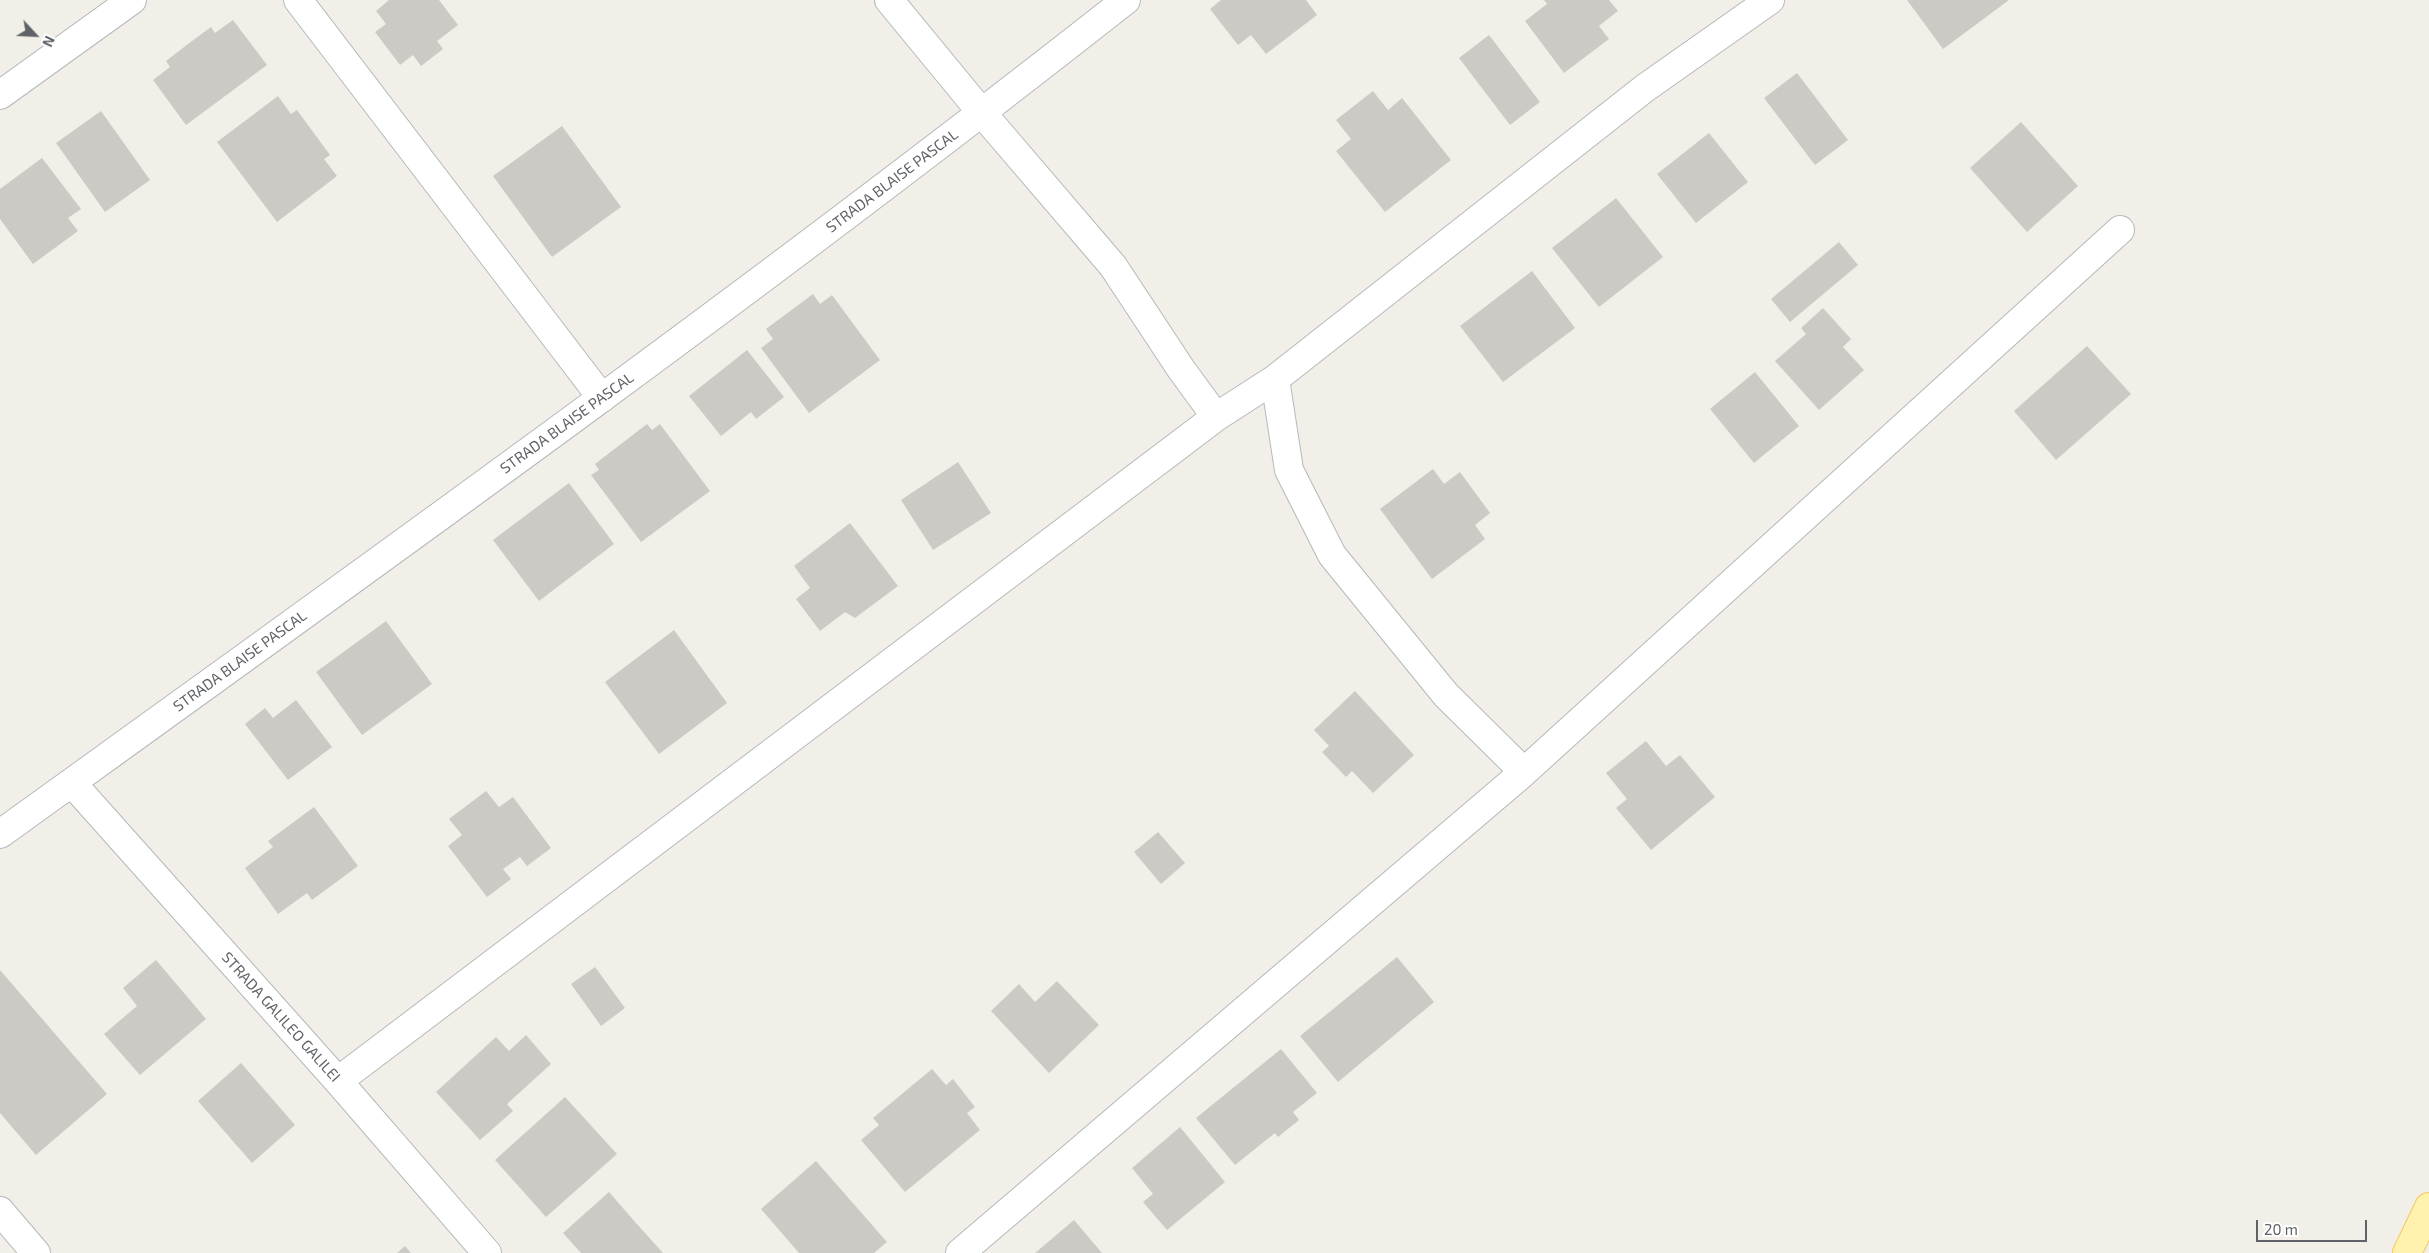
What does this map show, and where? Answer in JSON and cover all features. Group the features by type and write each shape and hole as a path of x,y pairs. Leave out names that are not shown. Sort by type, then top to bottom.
{"main road":[{"path":"2407,1253 2429,1207"}],"street":[{"path":"0,96 132,0"},
{"path":"298,0 602,398"},
{"path":"889,0 982,113 1113,266 1181,369 1216,417"},
{"name":"STRADA BLAISE PASCAL","path":"0,834 602,398 982,113 1126,0"},
{"path":"338,1081 1216,417 1275,379 1645,88 1770,0"},
{"path":"960,1253 1524,772 2120,230"},
{"path":"1275,379 1289,470 1332,555 1446,695 1524,772"},
{"name":"STRADA GALILEO GALILEI","path":"72,783 338,1081 487,1253"},
{"path":"0,1211 36,1253"}],"building":[{"path":"389,0 439,0 458,25 437,41 443,49 421,66 413,55 400,65 375,32 386,24 376,11"},
{"path":"1221,0 1306,0 1317,15 1266,54 1251,35 1238,45 1210,9"},
{"path":"1544,0 1609,0 1618,11 1599,26 1609,39 1564,73 1525,21 1547,4"},
{"path":"1907,0 2009,0 1943,49"},
{"path":"233,20 267,65 186,125 153,80 170,67 166,61 188,44 211,27 215,33"},
{"path":"1489,35 1540,102 1510,125 1459,58"},
{"path":"1797,73 1848,140 1815,165 1764,98"},
{"path":"1373,91 1388,110 1402,98 1451,160 1385,212 1336,151 1351,139 1336,120"},
{"path":"278,96 291,114 297,110 330,155 324,159 337,176 277,222 217,142"},
{"path":"101,111 150,180 105,212 56,143"},
{"path":"2021,122 2078,186 2027,232 1970,168"},
{"path":"562,126 621,207 552,257 493,176"},
{"path":"1709,133 1748,182 1696,223 1657,174"},
{"path":"42,158 81,209 68,218 78,231 33,264 0,219 0,189"},
{"path":"1616,198 1663,257 1599,307 1552,248"},
{"path":"1839,242 1858,265 1790,322 1771,299"},
{"path":"1532,271 1575,328 1503,382 1460,326"},
{"path":"813,294 820,304 832,295 880,360 809,413 761,348 773,339 766,329"},
{"path":"1823,308 1851,339 1843,347 1864,370 1819,410 1775,361 1806,334 1801,328"},
{"path":"2087,346 2131,394 2056,460 2014,411"},
{"path":"747,350 784,397 756,419 751,412 721,436 689,396"},
{"path":"1755,372 1799,426 1754,463 1710,409"},
{"path":"647,424 652,430 660,424 710,491 641,542 591,475 599,470 595,464"},
{"path":"958,462 991,513 933,550 901,500"},
{"path":"1433,469 1444,484 1460,472 1490,513 1475,525 1485,539 1432,579 1380,509"},
{"path":"569,483 614,544 539,601 493,540"},
{"path":"850,523 898,586 855,618 845,612 820,631 796,599 810,588 794,566"},
{"path":"386,621 432,684 362,735 316,672"},
{"path":"674,630 727,703 659,754 605,682"},
{"path":"1355,691 1414,755 1373,793 1352,771 1346,777 1322,752 1329,746 1314,730"},
{"path":"296,700 332,747 288,780 245,724 265,708 273,718"},
{"path":"1646,741 1666,766 1680,755 1715,797 1651,850 1616,808 1627,799 1606,773"},
{"path":"486,791 499,807 513,797 551,848 527,866 520,857 503,869 511,879 487,897 448,846 462,835 449,819"},
{"path":"314,807 358,866 312,900 307,893 278,914 245,868 273,847 268,841"},
{"path":"1158,832 1185,863 1161,884 1134,852"},
{"path":"1397,957 1434,1002 1338,1082 1300,1036"},
{"path":"156,960 206,1019 140,1075 104,1034 137,1006 123,988"},
{"path":"595,967 625,1008 601,1026 571,984"},
{"path":"0,970 107,1094 36,1155 0,1113"},
{"path":"1057,981 1099,1025 1049,1073 991,1011 1019,984 1035,1002"},
{"path":"526,1035 551,1064 507,1104 513,1111 480,1140 436,1092 496,1037 509,1051"},
{"path":"1281,1049 1317,1093 1293,1112 1299,1120 1278,1137 1275,1133 1235,1165 1196,1118"},
{"path":"241,1063 295,1125 252,1163 198,1101"},
{"path":"932,1069 946,1085 953,1079 975,1107 967,1113 980,1130 905,1192 861,1140 879,1125 873,1118"},
{"path":"565,1097 617,1154 546,1217 495,1160"},
{"path":"1180,1127 1225,1182 1167,1230 1143,1202 1153,1194 1132,1168"},
{"path":"816,1161 887,1242 874,1253 799,1253 761,1209"},
{"path":"609,1192 663,1253 581,1253 563,1233"},
{"path":"1074,1220 1102,1253 1035,1253"},
{"path":"405,1246 411,1253 397,1253"}]}
